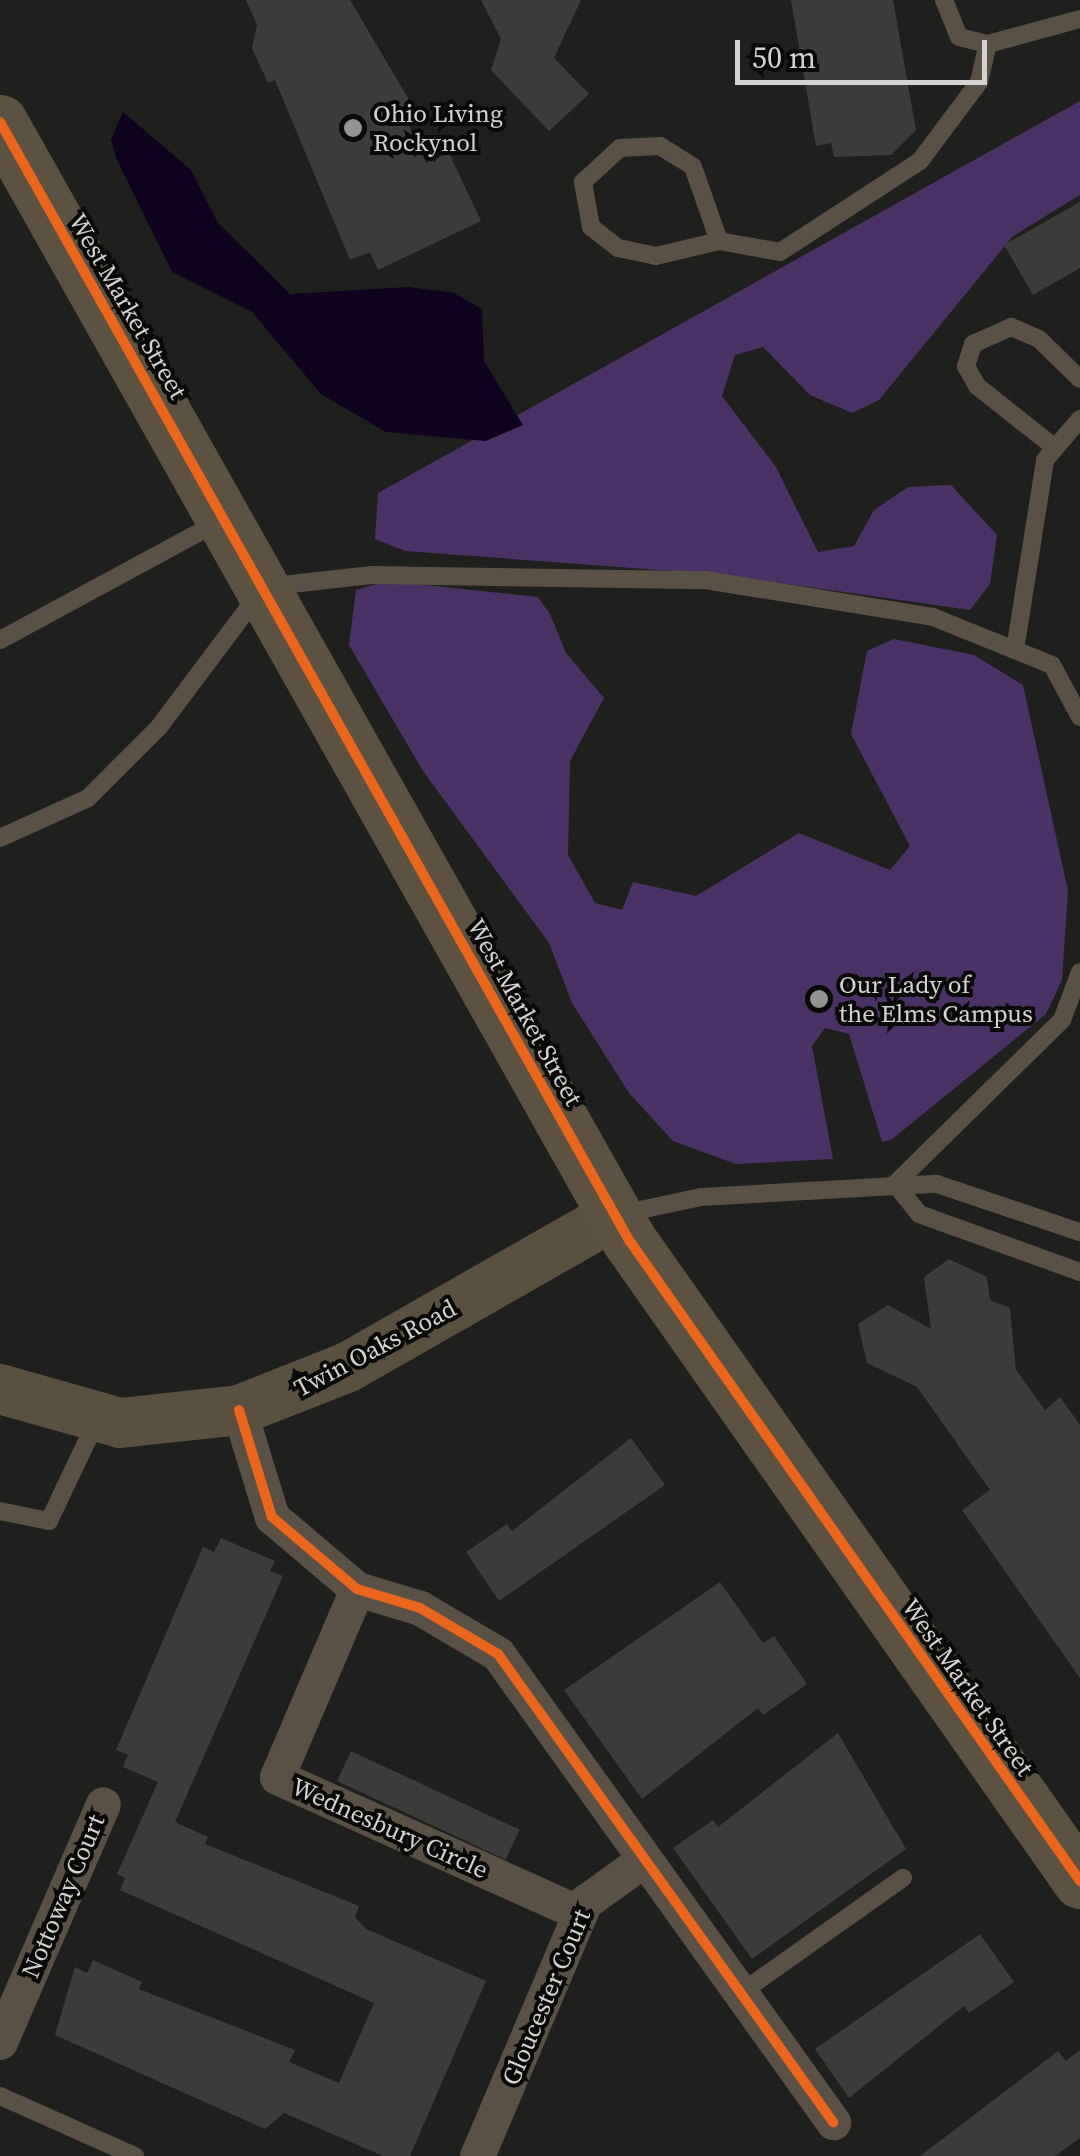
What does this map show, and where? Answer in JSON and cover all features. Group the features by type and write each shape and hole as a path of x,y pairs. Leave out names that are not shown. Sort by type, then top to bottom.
{"main road":[{"name":"West Market Street","path":"0,122 22,178 264,586 615,1215 1080,1881"},
{"name":"Twin Oaks Road","path":"0,1389 120,1423 239,1410 348,1367 615,1215"}],"street":[{"path":"239,1410 272,1518 357,1589 420,1608 498,1654 642,1861 833,2122"},
{"name":"Wednesbury Circle","path":"357,1589 277,1777 580,1914"},
{"name":"Nottoway Court","path":"0,2042 103,1804"},
{"name":"Gloucester Court","path":"478,2156 580,1914 642,1861"}],"lane":[{"path":"944,0 959,37 988,44 1080,19"},
{"path":"719,242 693,167 660,146 620,148 582,182 592,227 618,248 656,256 719,242 780,252 853,212 920,161 958,116 988,44"},
{"path":"1054,447 977,386 966,366 973,344 1011,326 1039,339 1080,379"},
{"path":"1015,650 1027,528 1054,447 1080,419"},
{"path":"0,640 224,518"},
{"path":"0,838 88,798 159,726 264,586 370,575 706,580 933,616 1052,664 1080,717"},
{"path":"895,1184 1062,1020 1080,972"},
{"path":"895,1184 920,1214 1080,1272"},
{"path":"615,1215 702,1198 937,1184 1080,1232"},
{"path":"0,1511 49,1521 98,1417"},
{"path":"739,1994 903,1878"},
{"path":"0,2096 135,2156"}],"shaded area":[{"path":"1080,101 1080,195 1013,236 879,400 852,413 810,395 763,347 735,355 722,396 776,467 818,552 854,546 874,510 908,487 951,485 997,535 990,584 970,610 726,575 405,551 375,539 378,493"},
{"path":"123,112 191,170 218,223 290,294 409,287 454,293 482,309 484,361 523,425 486,441 386,432 321,394 252,312 172,272 116,158 111,139"},
{"path":"387,581 538,597 550,614 566,653 604,698 570,761 568,855 595,903 622,910 633,882 696,896 799,833 890,870 910,846 851,734 867,651 894,639 974,655 1023,685 1068,891 1062,980 1046,1014 891,1140 882,1142 849,1034 825,1028 812,1046 833,1159 736,1164 673,1141 629,1093 572,1003 549,943 423,771 349,645 356,590"}],"building":[{"name":"Ohio Living Rockynol","path":"246,0 350,0 408,98 405,117 426,163 449,153 481,221 378,270 370,252 350,260 275,80 268,83 252,48 257,25"},
{"name":"Ohio Living Rockynol","path":"481,0 581,0 554,58 589,94 549,131 491,70 501,39"},
{"path":"791,0 893,0 916,130 891,155 834,157 831,143 816,146"},
{"path":"1080,202 1080,268 1033,295 1004,245"},
{"path":"949,1259 987,1277 990,1300 1010,1308 1016,1370 1045,1410 1060,1397 1080,1425 1080,1678 962,1510 990,1490 917,1387 867,1363 858,1324 888,1305 931,1329 924,1277"},
{"path":"631,1438 665,1485 499,1601 466,1552 507,1524 512,1531"},
{"path":"221,1538 275,1561 270,1571 283,1576 175,1822 208,1837 205,1844 359,1906 355,1917 366,1929 486,1981 410,2156 383,2156 284,2113 265,2129 55,2035 75,1967 87,1973 93,1960 142,1982 139,1989 295,2050 289,2062 339,2083 374,2003 120,1890 125,1878 117,1874 158,1782 123,1767 128,1755 116,1750 203,1547 214,1552"},
{"path":"720,1582 763,1643 774,1636 807,1684 763,1715 758,1708 642,1799 564,1690"},
{"path":"838,1733 906,1849 752,1959 673,1848 713,1820 718,1827"},
{"path":"351,1751 520,1830 506,1860 337,1781"},
{"path":"980,1934 1014,1982 969,2013 964,2006 849,2098 815,2049"},
{"path":"1080,2050 1080,2138 1055,2156 920,2156 1058,2051 1066,2061"}],"cycle path":[{"path":"0,122 629,1240 1080,1881"},
{"path":"239,1410 272,1517 357,1589 420,1608 498,1654 833,2122"}],"place":[{"name":"Ohio Living Rockynol","path":"353,128"},
{"name":"Our Lady of the Elms Campus","path":"819,999"}]}
